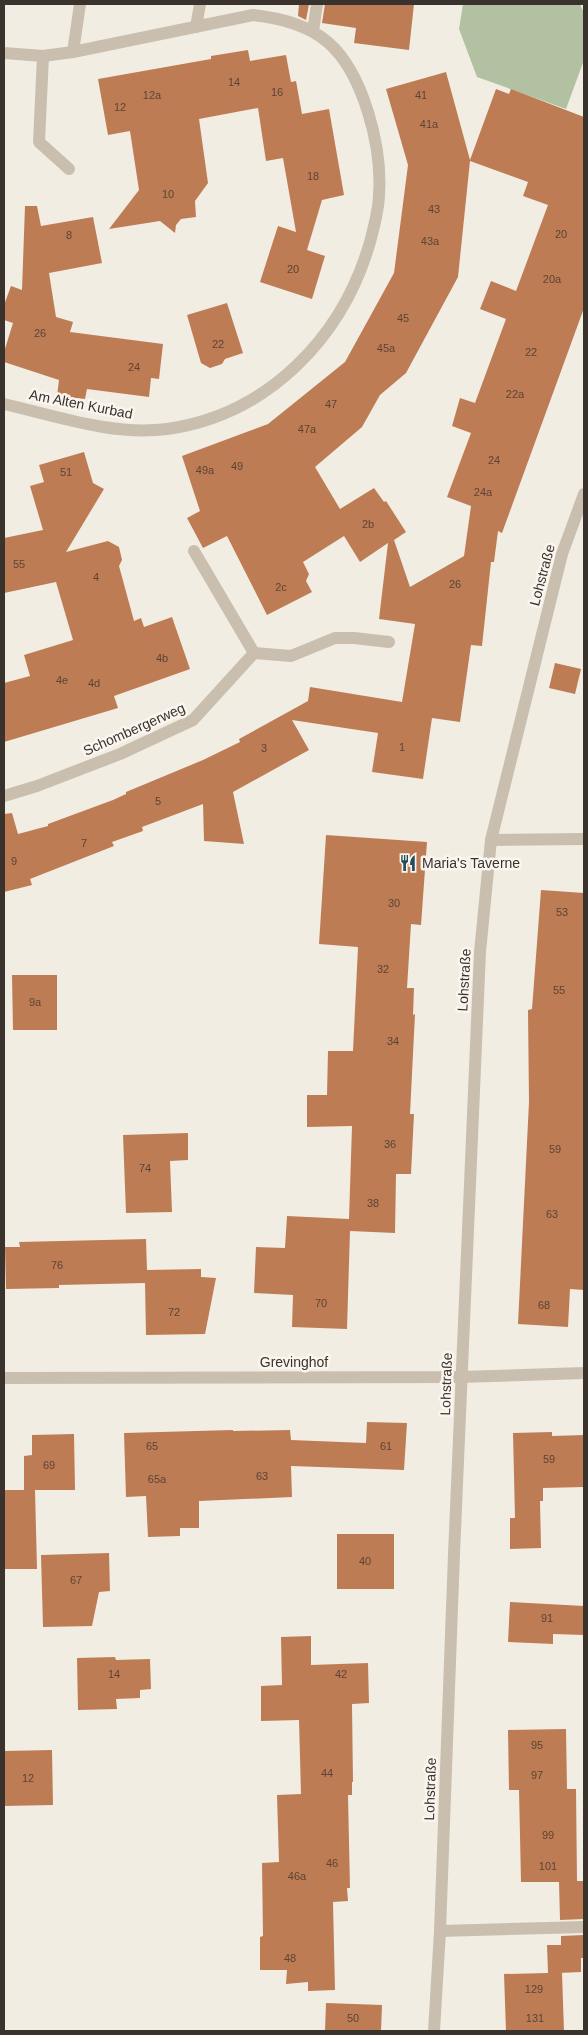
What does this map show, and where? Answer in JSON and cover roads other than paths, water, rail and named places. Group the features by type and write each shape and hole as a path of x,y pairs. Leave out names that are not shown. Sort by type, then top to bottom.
{"street":[{"path":"73,52 80,4"},
{"path":"196,27 200,4"},
{"path":"313,31 317,4"},
{"name":"Am Alten Kurbad","path":"4,53 43,56 73,52 253,15 294,22 325,39 351,69 364,99 374,130 380,195 365,258 354,285 336,319 316,347 292,372 261,394 230,410 196,422 168,429 139,431 95,425 4,404"},
{"path":"43,56 39,142 69,170"},
{"name":"Lohstraße","path":"434,2031 440,1931 461,1377 480,952 491,840 562,554 584,494"},
{"path":"194,552 254,653 290,656 335,638 389,642"},
{"name":"Schombergerweg","path":"4,796 37,786 120,754 194,720 254,653"},
{"path":"491,840 584,839"},
{"name":"Grevinghof","path":"4,1378 461,1377 584,1373"},
{"path":"440,1931 584,1927"}],"place":[{"name":"Maria's Taverne","path":"408,863"}]}
